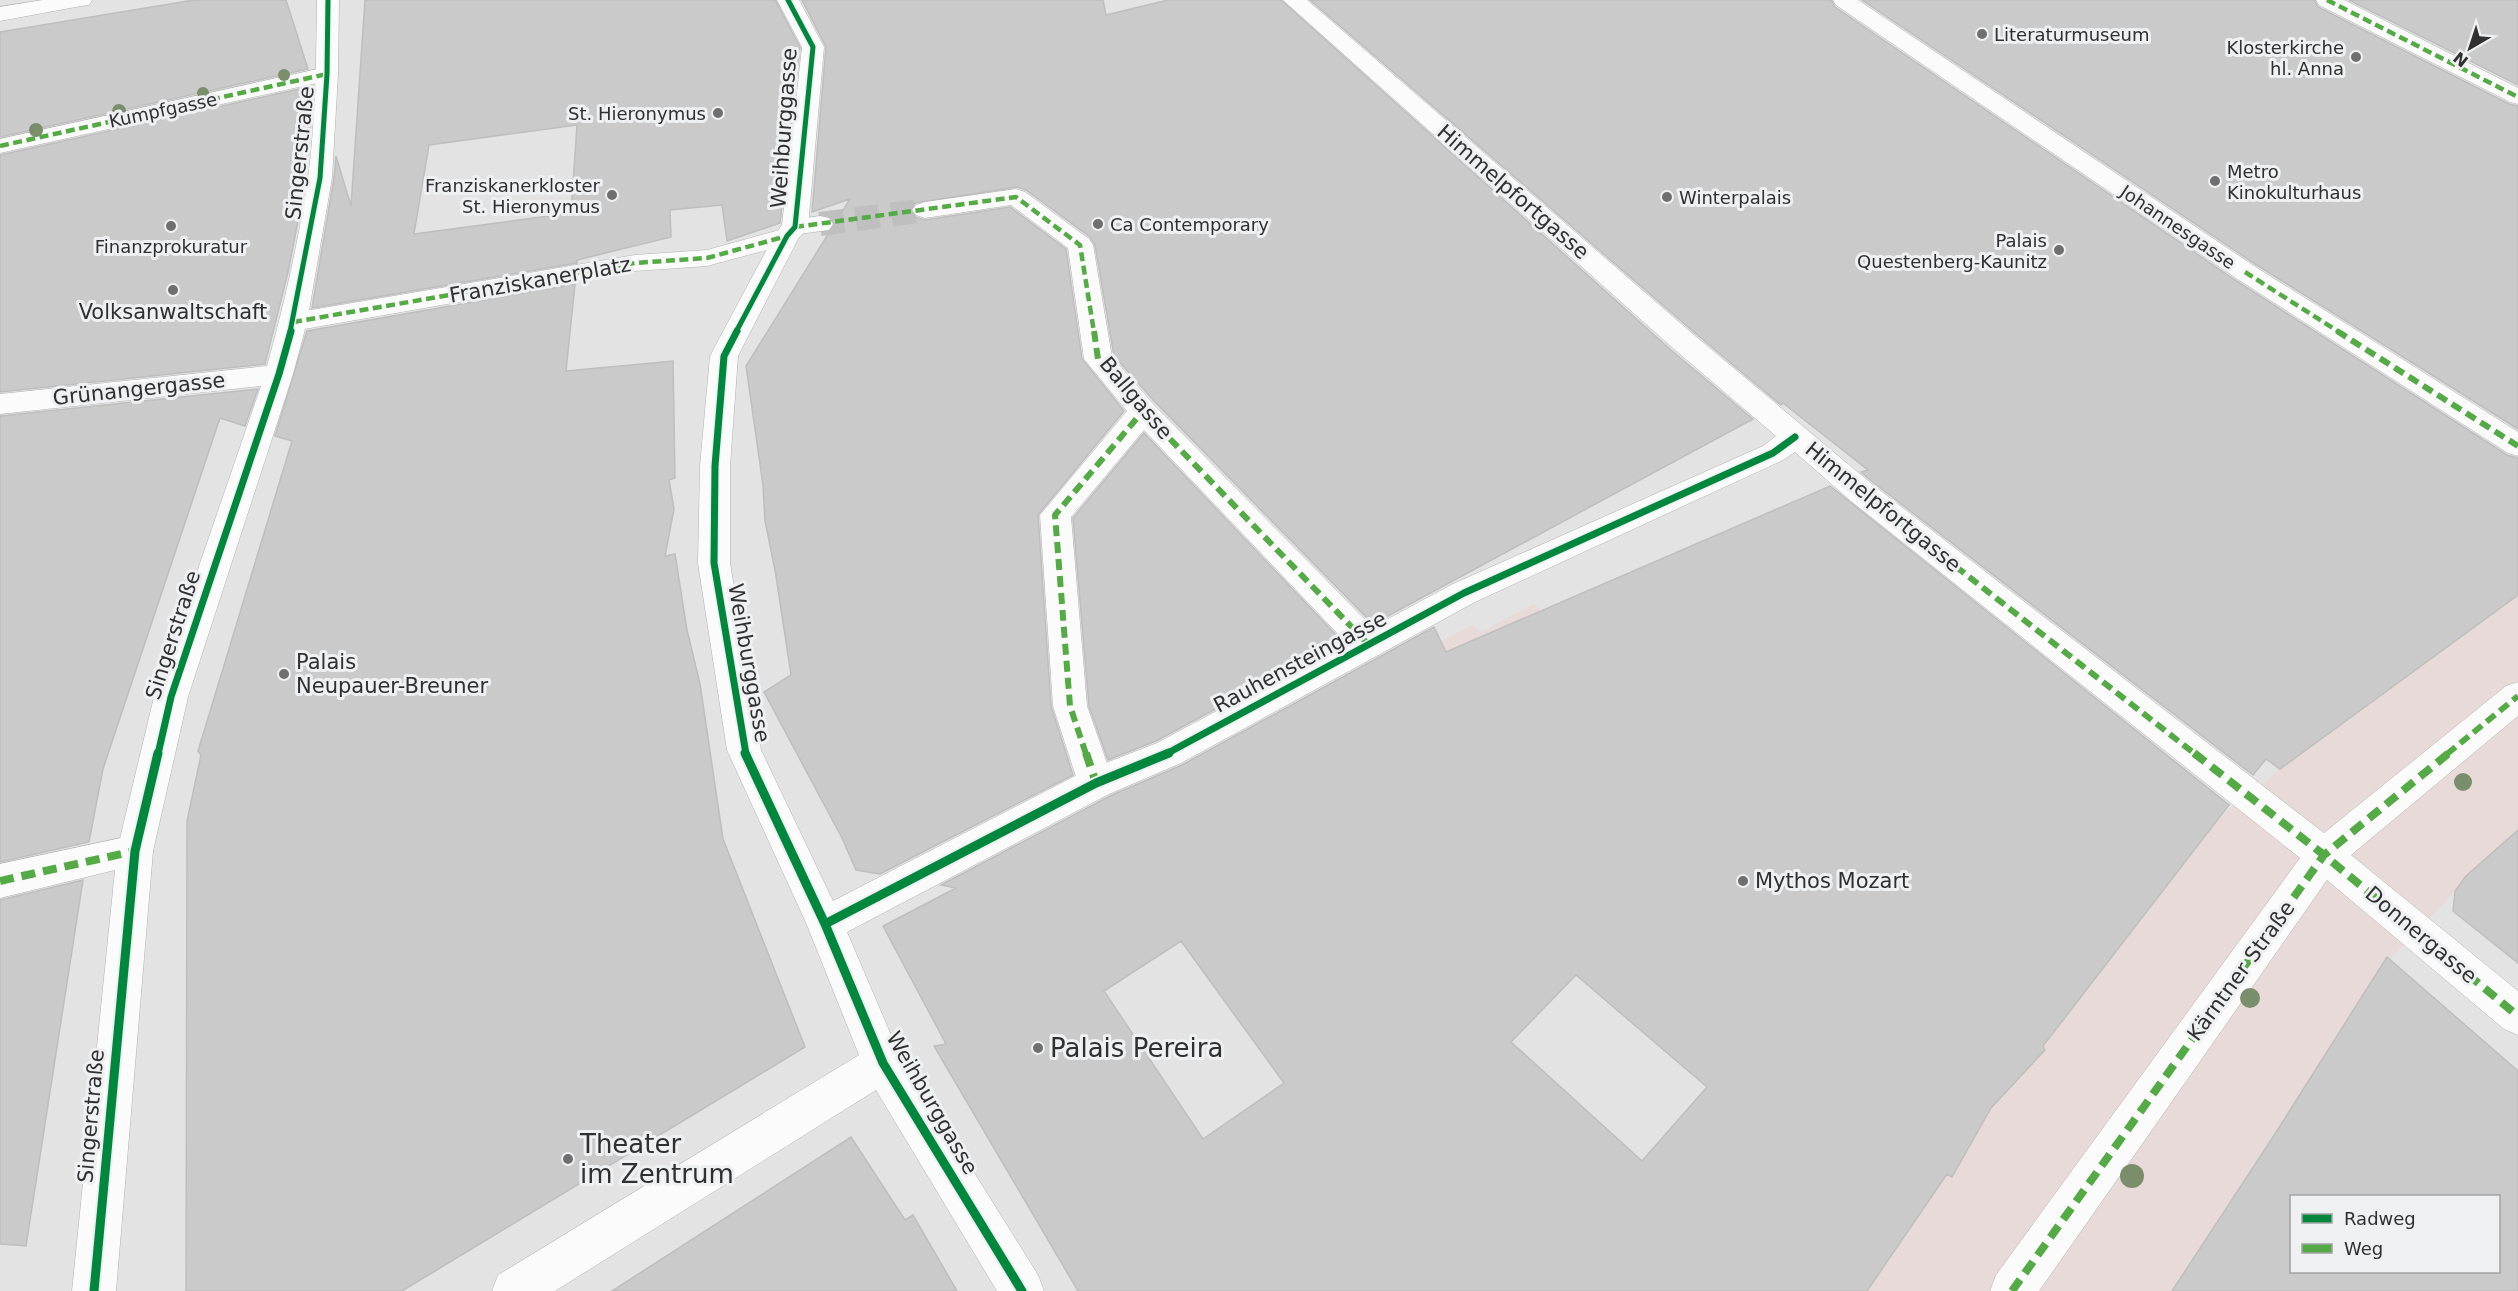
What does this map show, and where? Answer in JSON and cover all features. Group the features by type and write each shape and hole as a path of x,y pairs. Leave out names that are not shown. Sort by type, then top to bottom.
{"street":[{"path":"0,14 81,0"},
{"name":"Singerstraße","path":"93,1291 135,851 171,697 279,374 292,322 320,178 327,74 328,0"},
{"name":"Weihburggasse","path":"788,0 813,47 801,229 724,356 715,466 714,563 744,750 825,924 883,1063 1022,1291"},
{"name":"Himmelpfortgasse","path":"1294,0 1684,342 1862,493 2324,855"},
{"name":"Johannesgasse","path":"1844,0 2245,272 2518,446"},
{"path":"2327,0 2518,97"},
{"name":"Kumpfgasse","path":"0,146 327,74"},
{"name":"Ballgasse","path":"925,210 1016,197 1080,246 1098,359 1143,411 1369,645"},
{"name":"Franziskanerplatz","path":"292,322 635,263 707,258 801,229"},
{"name":"Grünangergasse","path":"0,405 279,374"},
{"path":"1096,783 1070,706 1055,515 1143,411"},
{"name":"Rauhensteingasse","path":"825,924 1096,783 1169,753 1464,593 1773,453 1796,437"},
{"name":"Kärntner Straße","path":"2012,1291 2324,855 2518,696"},
{"path":"0,881 135,851"},
{"name":"Donnergasse","path":"2324,855 2518,1016"},
{"path":"514,1291 883,1063"}],"shaded area":[{"path":"2518,595 2518,832 2466,876 2455,891 2379,971 2172,1291 1867,1291 1947,1174 1423,651 1472,625 1481,632 1534,604 1602,676 2219,818 2280,769"}],"building":[{"path":"194,0 286,0 308,69 0,137 0,32"},
{"path":"365,0 775,0 800,47 780,223 727,241 722,205 670,210 671,237 577,260 577,263 312,308 336,156 351,206","holes":["577,125 571,213 414,234 429,145"]},
{"path":"802,0 1103,0 1106,15 1168,0 1281,0 1672,351 1753,419 1373,624 1155,402 1114,356 1095,245 1090,237 1026,190 1017,187 915,203 910,211 915,217 925,220 1010,207 1066,249 1082,359 1124,411 1038,515 1051,706 1073,775 880,874 856,870 842,838 764,692 791,675 765,521 763,485 746,366 850,199 812,212 826,47"},
{"path":"1310,0 1831,0 1835,7 2235,280 2507,455 2518,458 2518,595 2280,769 2266,759 2253,775 1874,483 1861,472 1868,470 1783,403 1781,405 1695,333"},
{"path":"1862,0 2314,0 2318,7 2509,104 2518,106 2518,429 2255,264"},
{"path":"2349,0 2518,0 2518,85"},
{"path":"313,86 302,201 288,272 265,364 0,392 0,155"},
{"path":"575,284 566,371 673,361 675,478 669,480 674,509 665,556 675,554 687,630 700,684 723,839 805,1047 402,1291 186,1291 187,821 201,755 198,751 292,441 275,436 307,331"},
{"path":"258,389 245,426 220,418 103,769 89,842 0,862 0,416"},
{"path":"1144,433 1342,641 1156,741 1108,760 1089,706 1073,518"},
{"path":"1830,486 2229,805 2043,1046 2045,1050 1991,1108 1952,1177 1947,1174 1867,1291 1078,1291 934,1046 946,1044 883,926 956,888 941,885 1110,796 1182,765 1434,627 1446,652","holes":["1181,941 1284,1083 1203,1139 1104,991","1576,975 1707,1087 1642,1161 1511,1042"]},
{"path":"2518,830 2518,963 2453,911 2455,891 2466,876"},
{"path":"83,880 26,1246 0,1244 0,900"},
{"path":"2387,957 2518,1071 2518,1291 2172,1291"},
{"path":"851,1137 905,1220 913,1215 957,1291 612,1291"}],"tunnel":[{"path":"820,224 925,210"}],"marked path":[{"path":"2327,0 2518,97"},
{"path":"0,146 327,74"},
{"path":"795,227 1016,197 1080,245 1098,359 1143,411 1369,645"},
{"path":"293,322 635,263 707,258 787,236"},
{"path":"2245,272 2518,446"},
{"path":"1096,783 1070,706 1055,515 1143,411"},
{"path":"1862,493 2324,855 2518,1016"},
{"path":"2012,1291 2324,855 2518,696"},
{"path":"0,881 135,851"}],"cycle path":[{"path":"94,1291 135,851 171,697 279,374 293,322 320,178 327,74 328,0"},
{"path":"788,0 813,47 795,227 787,236 724,356 715,466 714,563 744,750 825,924 883,1063 1022,1291"},
{"path":"825,924 1096,783 1169,753 1464,593 1773,453 1795,437"}],"place":[{"name":"Literaturmuseum","path":"1982,34"},
{"name":"Klosterkirche hl. Anna","path":"2356,57"},
{"name":"St. Hieronymus","path":"718,113"},
{"name":"Metro Kinokulturhaus","path":"2215,181"},
{"name":"Franziskanerkloster St. Hieronymus","path":"612,195"},
{"name":"Winterpalais","path":"1667,197"},
{"name":"Ca Contemporary","path":"1098,224"},
{"name":"Finanzprokuratur","path":"171,226"},
{"name":"Palais Questenberg-Kaunitz","path":"2059,250"},
{"name":"Volksanwaltschaft","path":"173,290"},
{"name":"Palais Neupauer-Breuner","path":"284,674"},
{"name":"Mythos Mozart","path":"1743,881"},
{"name":"Palais Pereira","path":"1038,1048"},
{"name":"Theater im Zentrum","path":"568,1159"}]}
